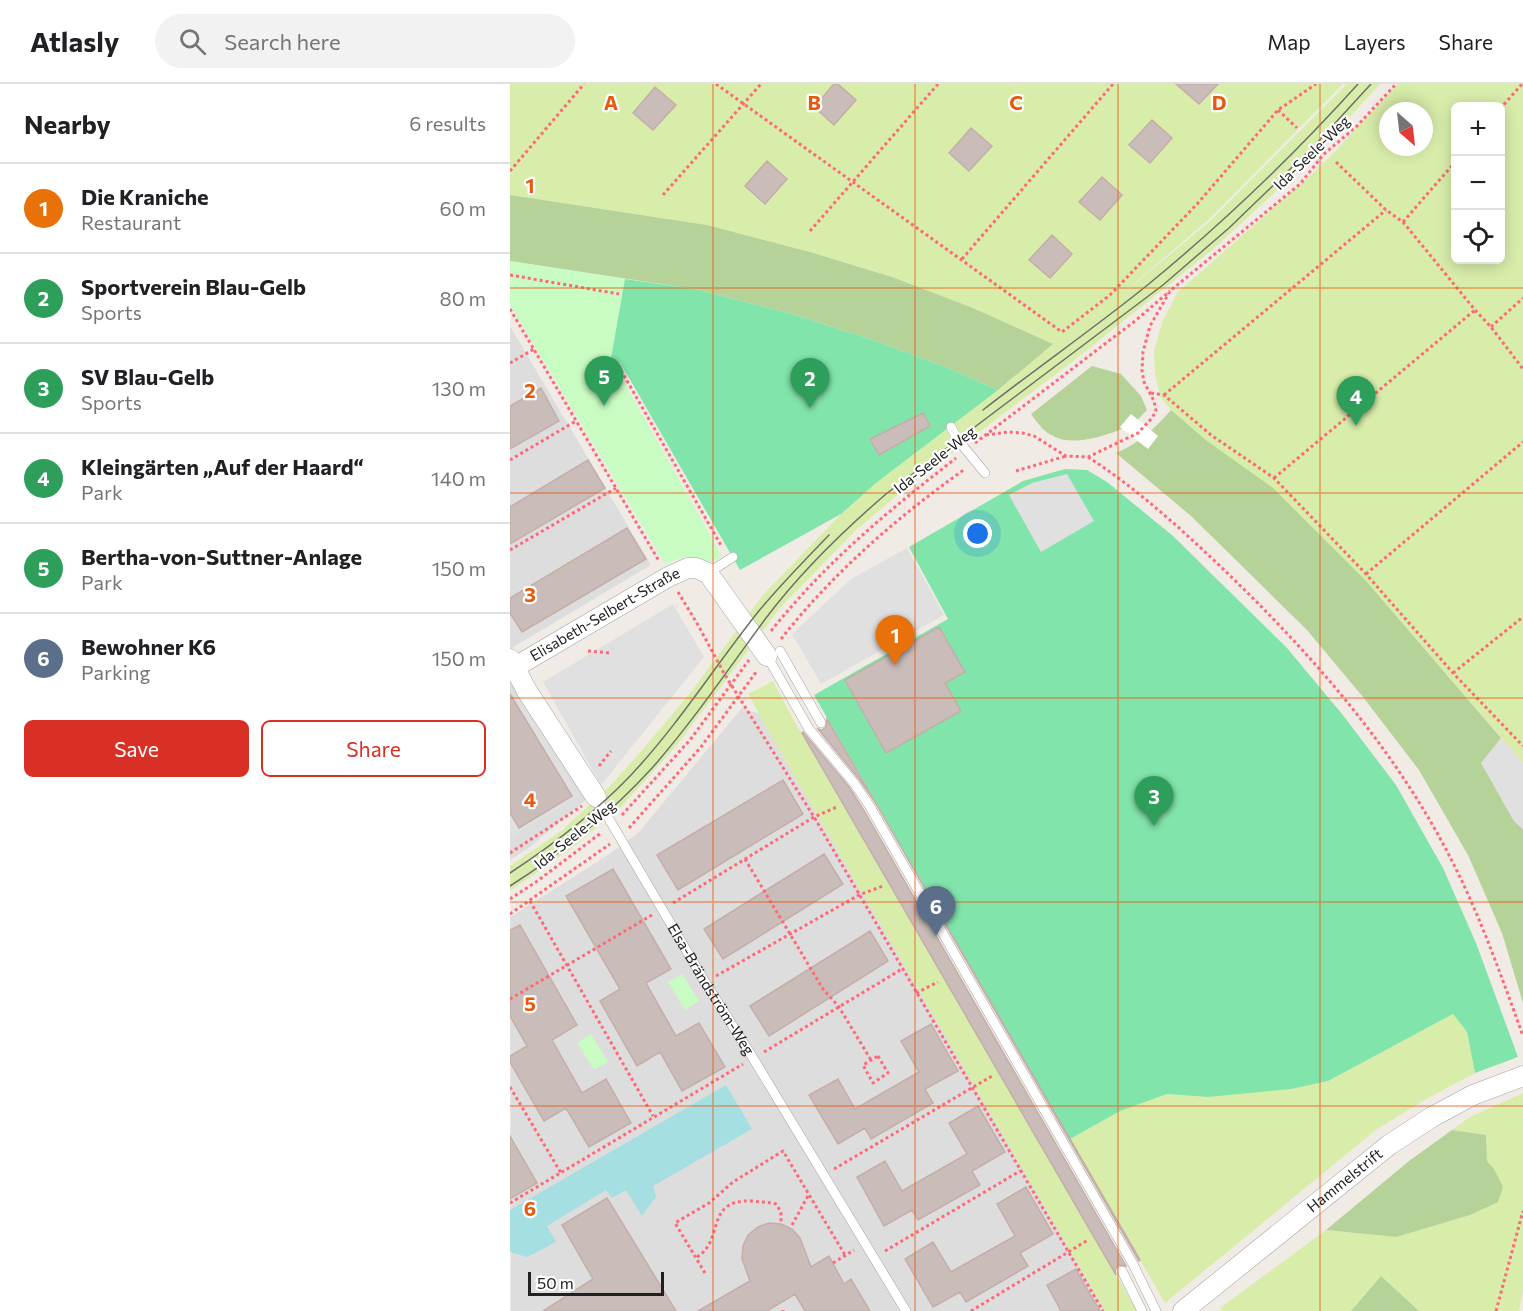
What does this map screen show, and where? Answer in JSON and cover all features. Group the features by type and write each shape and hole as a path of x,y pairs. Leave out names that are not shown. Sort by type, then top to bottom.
{"street":[{"name":"Elisabeth-Selbert-Straße","path":"512,666 668,577 687,568 696,568 708,573"},
{"path":"708,573 769,651"},
{"name":"Elsa-Brändström-Weg","path":"512,666 596,797"},
{"name":"Hammelstrift","path":"1183,1311 1389,1145 1432,1117 1473,1095 1523,1076"}],"lane":[{"path":"951,426 985,473"},
{"path":"708,573 731,558"},
{"path":"769,651 820,723"},
{"path":"769,651 810,729 855,783 869,805 1133,1264 1156,1311"},
{"name":"Elsa-Brändström-Weg","path":"596,797 705,982 906,1311"},
{"path":"1122,1271 1142,1311"}],"path":[{"path":"510,171 584,84"},
{"path":"716,84 855,181 1062,332 1110,295 1198,203 1278,110 1316,84"},
{"path":"663,195 761,84"},
{"path":"810,231 938,84"},
{"path":"962,259 1113,84"},
{"name":"Ida-Seele-Weg","path":"510,899 613,824 690,740 731,684 769,651 791,606 845,550 879,519 985,435 1022,433 1034,436 1066,456 1088,457 1138,433 1156,411 1144,381 1143,352 1150,326 1170,291 1300,184 1324,154 1357,126 1396,84"},
{"path":"1505,103 1522,84"},
{"path":"1278,110 1297,128"},
{"path":"1336,162 1386,210 1403,222 1523,369"},
{"path":"1403,222 1451,166"},
{"path":"1164,395 1386,210"},
{"path":"510,275 620,294"},
{"path":"510,914 621,837 687,765 740,698 769,651 792,625 872,542 905,513 976,461 985,435 1135,321 1170,291"},
{"path":"1491,327 1523,298"},
{"path":"510,309 731,684 814,818 1103,1311"},
{"path":"1274,478 1475,310"},
{"path":"510,363 534,349"},
{"path":"618,365 731,558"},
{"path":"1150,393 1164,395 1210,435 1274,478 1366,574 1453,673 1523,746"},
{"path":"510,460 576,421"},
{"path":"1366,574 1523,442"},
{"path":"1016,471 1066,456"},
{"path":"1088,457 1114,474 1180,528 1238,583 1309,657 1405,779 1453,863 1487,939 1523,1036"},
{"path":"510,550 616,488"},
{"path":"1453,673 1523,617"},
{"path":"588,651 610,653"},
{"path":"510,853 596,797"},
{"path":"745,858 789,933 824,989 839,1007 871,1060"},
{"path":"705,982 859,895 882,886"},
{"path":"530,902 654,1116"},
{"path":"510,1203 902,969"},
{"path":"916,993 938,982"},
{"path":"878,1056 888,1073 873,1083 863,1065 871,1060 878,1056"},
{"path":"824,1175 993,1076"},
{"path":"510,1087 561,1173"},
{"path":"705,1272 675,1223 709,1203 733,1182 783,1151 846,1255"},
{"path":"874,1258 1020,1171"},
{"path":"792,1225 809,1194"},
{"path":"696,1258 706,1252 720,1215 729,1205 738,1201 776,1204 781,1212 781,1224"},
{"path":"1496,1311 1523,1211"},
{"path":"971,1311 1088,1240"},
{"path":"833,1263 866,1243"}],"shaded area":[{"path":"510,326 651,565 510,649"},
{"path":"1067,474 1094,521 1041,552 1009,495 1032,483"},
{"path":"907,548 944,615 821,684 792,634 851,579"},
{"path":"673,604 704,657 601,785 543,682"},
{"path":"510,678 588,798 530,847 510,860"},
{"path":"519,695 579,796 510,837 510,700"},
{"path":"742,708 797,726 1137,1311 511,1311 510,917 608,855 638,833"},
{"path":"1501,738 1523,763 1523,829 1514,821 1481,763"}],"green space":[{"path":"510,84 1343,84 1208,220 1114,301 1209,222 1347,84 1380,84 1310,160 1211,251 1076,359 908,486 856,530 779,609 677,745 622,806 572,848 510,891 510,866 561,831 609,787 691,692 763,595 841,514 876,483 998,390 1053,344 973,308 892,277 810,252 707,225 510,195"},
{"path":"1398,84 1523,84 1523,763 1367,582 1171,410 1160,396 1155,374 1154,351 1162,323 1177,293 1322,165 1379,104 1379,156 1433,156 1433,102 1381,102"},
{"path":"510,195 707,225 810,252 892,277 973,308 1053,344 998,390 948,368 870,339 792,314 694,289 510,261"},
{"path":"510,261 625,279 611,359 722,556 710,562 687,558 665,564 510,305"},
{"path":"625,279 694,289 792,314 870,339 948,368 998,390 876,483 841,514 740,570 621,364 611,358"},
{"path":"1092,366 1121,374 1141,396 1147,410 1125,427 1094,438 1073,441 1051,435 1031,414"},
{"path":"1171,410 1207,441 1273,488 1367,582 1501,738 1482,764 1514,821 1523,829 1523,1003 1502,933 1468,855 1419,770 1363,697 1307,630 1191,516 1116,453 1146,435"},
{"path":"1065,469 1087,470 1107,482 1173,536 1287,648 1342,714 1396,785 1443,868 1476,943 1518,1057 1475,1073 1467,1032 1453,1014 1328,1081 1291,1089 1208,1097 1167,1094 1120,1111 1070,1139 814,695 948,619 909,547 1023,481"},
{"path":"773,681 1137,1311 1105,1311 773,739 748,694"},
{"path":"682,974 699,1001 685,1010 668,982"},
{"path":"1453,1014 1467,1032 1475,1073 1377,1129 1165,1303 1070,1139 1120,1111 1167,1094 1208,1097 1328,1081"},
{"path":"591,1034 608,1062 594,1070 577,1043"},
{"path":"1523,1093 1523,1292 1519,1311 1419,1311 1381,1276 1351,1311 1222,1311 1220,1308 1326,1230 1396,1237 1494,1169 1487,1161 1486,1135 1452,1130 1470,1117"},
{"path":"1452,1130 1486,1135 1487,1161 1503,1187 1498,1202 1470,1215 1396,1237 1326,1230 1409,1161"},
{"path":"1381,1276 1419,1311 1351,1311"}],"water":[{"path":"726,1085 752,1129 653,1186 656,1197 642,1216 626,1190 612,1198 606,1190 547,1226 556,1242 527,1257 510,1252 510,1210"}],"pier":[{"path":"1131,414 1158,436 1148,449 1120,427"}],"building":[{"path":"834,84 838,84 856,100 834,125 814,107"},
{"path":"1176,84 1218,84 1199,104"},
{"path":"655,87 676,105 653,130 633,113"},
{"path":"1152,120 1172,138 1150,163 1129,145"},
{"path":"971,128 992,146 969,171 949,153"},
{"path":"767,161 787,179 765,204 745,186"},
{"path":"1102,177 1122,195 1100,220 1079,202"},
{"path":"1052,235 1072,254 1050,278 1029,260"},
{"path":"541,388 559,421 510,449 510,406"},
{"path":"923,413 930,426 879,455 870,439"},
{"path":"588,460 605,488 510,544 510,507"},
{"path":"627,528 646,559 522,632 510,613 510,598"},
{"path":"939,627 965,672 945,683 961,711 886,753 845,680"},
{"path":"510,694 572,796 519,828 510,813"},
{"path":"827,719 1140,1260 1139,1261 875,802 818,729 822,730 826,727"},
{"path":"802,733 849,787 863,809 1126,1266 1118,1265 1115,1270 1116,1275"},
{"path":"783,780 803,814 678,890 657,855"},
{"path":"824,854 843,884 723,959 704,929"},
{"path":"613,869 671,969 646,983 676,1036 699,1023 725,1067 682,1091 660,1052 637,1066 600,1001 620,989 566,896"},
{"path":"520,925 577,1025 552,1040 582,1093 606,1079 631,1123 589,1147 566,1108 544,1121 510,1062 510,1056 527,1046 510,1016 510,930"},
{"path":"870,931 888,961 769,1036 750,1006"},
{"path":"931,1024 958,1071 925,1089 933,1103 871,1139 865,1128 838,1144 809,1095 838,1079 855,1109 919,1072 901,1041"},
{"path":"978,1106 1005,1152 972,1171 980,1185 918,1220 912,1210 884,1226 857,1177 885,1161 902,1191 967,1154 949,1123"},
{"path":"510,1136 537,1183 510,1199"},
{"path":"1026,1187 1053,1234 1020,1253 1028,1266 966,1302 960,1292 933,1307 905,1259 933,1242 951,1272 1015,1236 997,1204"},
{"path":"607,1198 676,1311 543,1311 593,1279 562,1225"},
{"path":"769,1223 781,1224 792,1229 800,1238 811,1267 829,1256 844,1284 851,1279 870,1311 805,1311 795,1294 767,1311 698,1311 750,1281 742,1259 743,1246 748,1235 758,1227"},
{"path":"1076,1269 1100,1311 1061,1311 1047,1285"}],"tram line":[{"path":"983,410 1178,260 1258,187 1358,84"},
{"path":"510,886 585,831 653,767 779,601 854,523 886,494 1163,285 1229,228 1315,145 1371,84"},
{"path":"510,873 574,827 631,775 680,716 758,612 829,535"}],"place":[{"name":"Bertha-von-Suttner-Anlage","path":"604,406"},
{"name":"Sportverein Blau-Gelb","path":"810,408"},
{"name":"Kleingärten „Auf der Haard“","path":"1356,426"},
{"name":"Die Kraniche","path":"895,665"},
{"name":"SV Blau-Gelb","path":"1154,826"},
{"name":"Bewohner K6","path":"936,936"}]}
